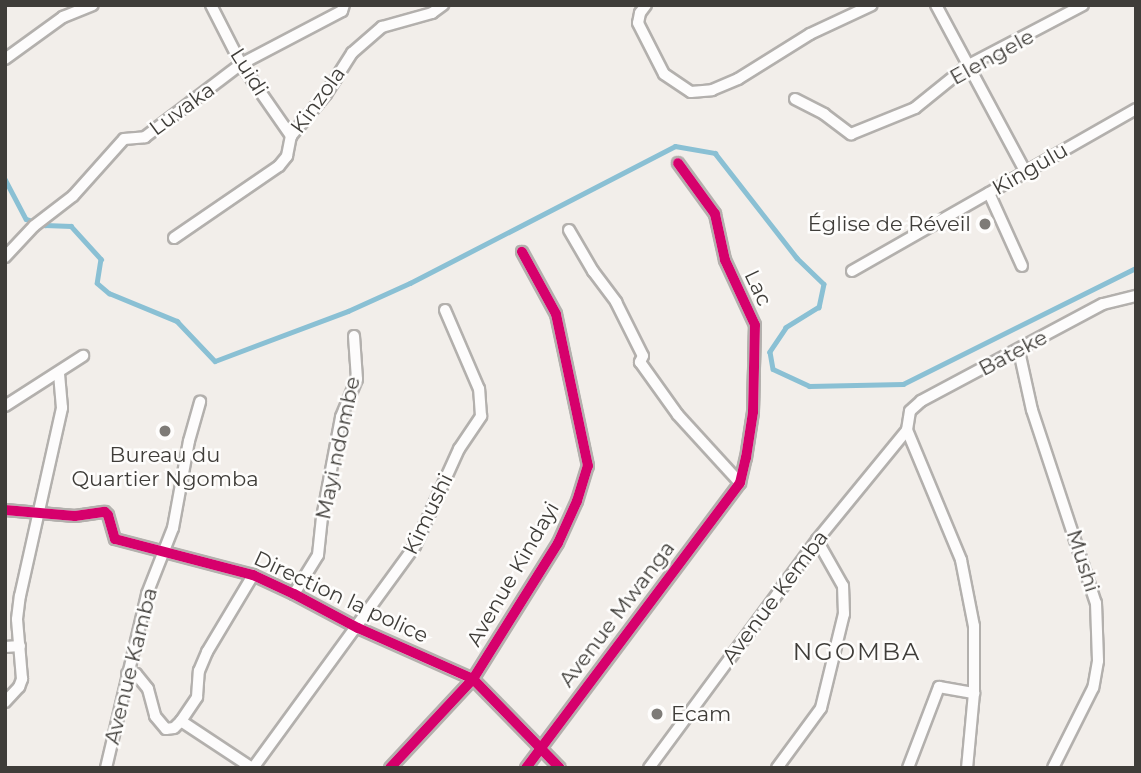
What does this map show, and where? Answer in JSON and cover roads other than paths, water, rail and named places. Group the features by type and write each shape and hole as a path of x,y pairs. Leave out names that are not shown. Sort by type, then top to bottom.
{"street":[{"path":"5,59 63,17 93,5"},
{"name":"Luidi","path":"211,5 241,64 290,136"},
{"name":"Luvaka","path":"5,257 34,226 73,196 124,139 145,137 241,64 342,11 344,5"},
{"name":"Kinzola","path":"174,238 279,166 287,156 290,136 326,94 352,53 382,27 432,13 443,5"},
{"path":"646,5 640,13 638,23 664,74 691,92 712,90 738,79 810,34 872,5"},
{"path":"936,5 1025,171"},
{"name":"Elengele","path":"795,99 824,114 851,134 924,103 967,66 1083,5"},
{"name":"Kingulu","path":"852,271 1136,109"},
{"name":"Lac","path":"678,163 715,214 724,260 755,325 753,412 740,483"},
{"path":"989,192 1022,266"},
{"path":"569,230 593,271 617,302 643,356 640,362 677,415 740,483"},
{"name":"Avenue Kindayi","path":"390,768 473,679 558,544 588,466 556,314 522,252"},
{"name":"Bateke","path":"907,429 910,411 921,401 1020,351 1103,304 1136,296"},
{"name":"Kimushi","path":"253,768 358,628 415,546 459,449 481,416 479,390 445,310"},
{"name":"Mayi ndombe","path":"294,594 318,555 322,518 341,417 357,379 354,336"},
{"name":"Mushi","path":"1020,351 1032,410 1096,603 1098,661 1093,688 1053,768"},
{"path":"5,406 59,374 83,356"},
{"path":"5,702 19,687 22,679 18,619 20,596 62,408 59,374"},
{"name":"Avenue Kamba","path":"106,768 147,594 166,550 200,402"},
{"path":"907,429 961,560 974,626 974,693 967,768"},
{"name":"Avenue Kemba","path":"649,768 817,540 907,429"},
{"name":"Avenue Mwanga","path":"526,768 740,483"},
{"name":"Direction la police","path":"5,510 75,516 105,512 108,514 115,539 166,550 253,575 294,594 358,628 473,679 560,768"},
{"path":"777,768 821,708 844,614 844,586 817,540"},
{"path":"127,674 136,674 148,689 155,716 166,729 174,728 197,697 199,671 207,652 253,575"},
{"path":"5,647 20,646"},
{"path":"908,768 939,687 974,693"},
{"path":"181,720 253,768"}],"waterway":[{"path":"5,179 26,219 45,225 71,226 101,259 97,283 109,293 177,321 215,361 348,311 410,283 675,146 715,153 797,258 824,284 819,307 786,328 770,352 773,369 809,386 903,384 1136,268"}],"place":[{"name":"Église de Réveil","path":"985,224"},
{"name":"Bureau du Quartier Ngomba","path":"165,431"},
{"name":"Ecam","path":"657,714"}],"district":[{"name":"NGOMBA","path":"857,652"}]}
